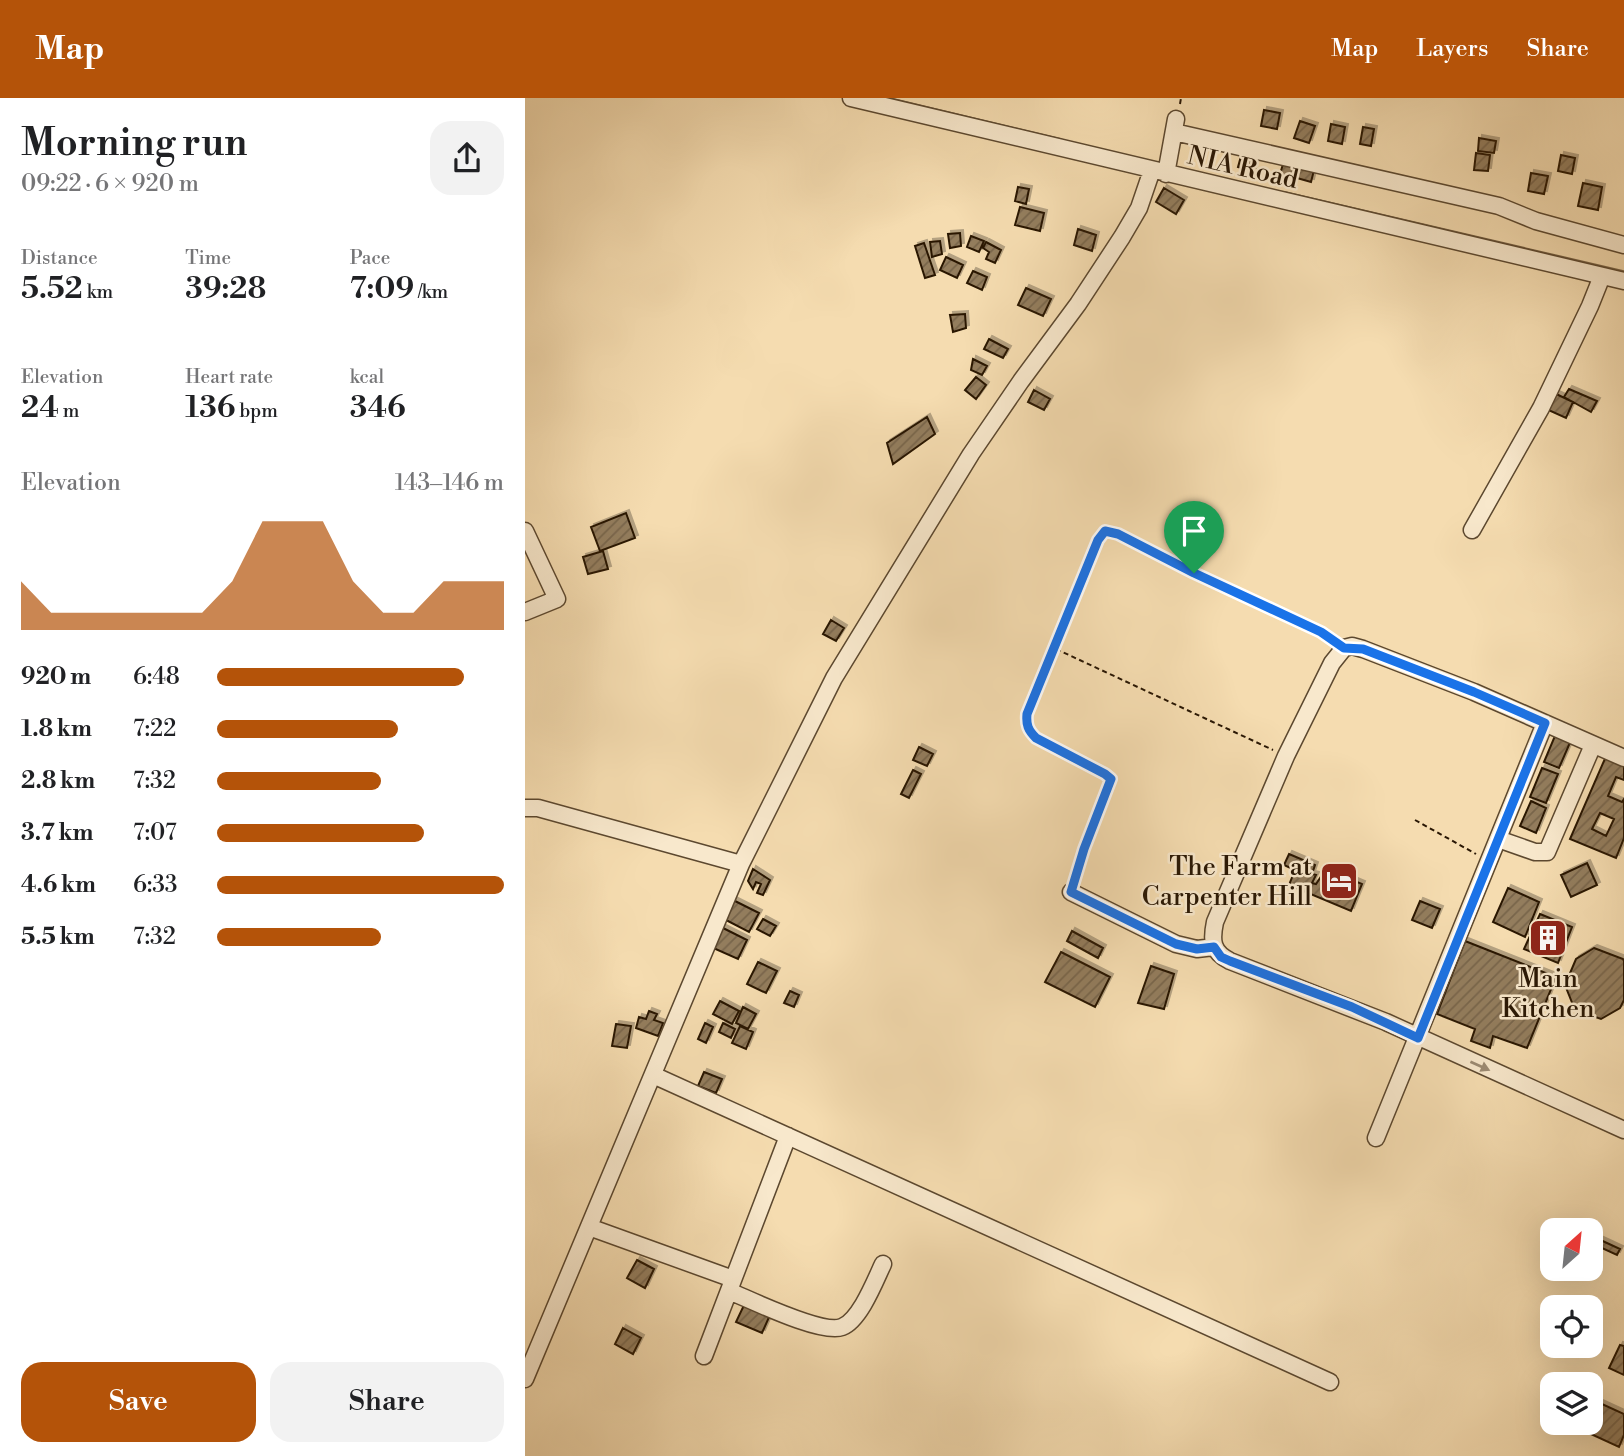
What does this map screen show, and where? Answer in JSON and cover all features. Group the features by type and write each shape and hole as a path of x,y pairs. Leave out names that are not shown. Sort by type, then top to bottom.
{"street":[{"name":"NIA Road","path":"851,98 1624,281"},
{"path":"525,1379 741,864 834,678 971,454 1078,304 1122,237 1159,172 1175,126 1499,206 1536,221 1624,246"},
{"path":"1472,530 1537,415 1602,276"},
{"path":"525,531 557,599 525,612"},
{"path":"1624,758 1474,692 1363,649 1344,648 1332,663 1286,756 1211,937 1221,957 1352,1007 1624,1130"},
{"path":"1376,1138 1545,723"},
{"path":"1498,839 1535,852 1546,852 1593,745"},
{"path":"525,808 538,808 741,864"},
{"path":"1071,892 1176,944 1197,949 1214,947"},
{"path":"653,1075 1329,1382"},
{"path":"704,1356 788,1136"},
{"path":"589,1227 731,1285 811,1324 828,1329 842,1327 853,1319 883,1264"}],"path":[{"path":"1071,892 1111,779 1036,738 1029,732 1026,724 1027,714 1098,540 1105,531 1118,534 1321,632 1344,648"},
{"path":"1054,648 1286,756"},
{"path":"1415,820 1489,861"}],"building":[{"path":"1264,110 1280,113 1277,129 1261,126"},
{"path":"1300,121 1315,126 1309,143 1294,138"},
{"path":"1331,124 1345,127 1342,144 1328,141"},
{"path":"1363,127 1374,129 1371,146 1360,144"},
{"path":"1479,138 1496,141 1494,153 1478,151"},
{"path":"1476,153 1490,155 1488,171 1474,170"},
{"path":"1561,155 1575,158 1572,174 1558,171"},
{"path":"1241,156 1256,160 1253,171 1238,167"},
{"path":"1284,161 1296,165 1293,177 1280,174"},
{"path":"1300,167 1314,170 1311,182 1297,178"},
{"path":"1531,173 1548,176 1544,194 1528,191"},
{"path":"1583,183 1602,187 1598,210 1578,206"},
{"path":"1018,187 1029,189 1026,204 1015,201"},
{"path":"1164,188 1184,200 1176,214 1156,202"},
{"path":"1020,207 1044,213 1040,231 1015,225"},
{"path":"1078,229 1096,235 1092,251 1074,245"},
{"path":"960,233 961,246 950,248 948,234"},
{"path":"971,236 984,241 979,252 967,247"},
{"path":"940,241 942,254 932,257 930,242"},
{"path":"986,242 1001,250 995,263 986,259 989,252 983,248"},
{"path":"924,243 935,275 925,278 915,246"},
{"path":"946,257 963,265 957,278 940,270"},
{"path":"973,271 987,277 982,290 967,283"},
{"path":"1026,288 1051,299 1043,316 1018,305"},
{"path":"965,314 966,328 953,332 950,315"},
{"path":"989,339 1008,349 1003,358 984,349"},
{"path":"973,359 987,366 982,375 971,370"},
{"path":"976,377 986,385 976,399 965,390"},
{"path":"1569,389 1597,401 1591,412 1564,397"},
{"path":"1034,390 1050,399 1044,410 1028,402"},
{"path":"1552,392 1573,402 1566,418 1544,408"},
{"path":"927,417 935,434 893,464 887,443"},
{"path":"626,513 635,538 600,551 591,527"},
{"path":"603,551 608,569 588,574 583,557"},
{"path":"831,620 844,628 836,641 823,634"},
{"path":"1557,731 1572,738 1559,768 1544,762"},
{"path":"919,747 933,754 927,766 913,760"},
{"path":"1607,754 1624,761 1624,780 1616,777 1608,796 1622,802 1624,799 1624,838 1616,858 1570,839","holes":["1600,813 1614,819 1606,836 1592,829"]},
{"path":"1542,768 1558,774 1546,803 1530,797"},
{"path":"913,770 921,774 909,798 901,794"},
{"path":"1531,801 1546,808 1536,833 1520,826"},
{"path":"1289,854 1315,865 1312,874 1316,875 1312,883 1316,884 1326,869 1362,884 1351,911 1289,885 1295,870 1284,865"},
{"path":"1587,863 1597,885 1571,897 1561,875"},
{"path":"753,869 770,880 763,895 757,893 761,884 756,882 753,889 748,881"},
{"path":"1508,888 1539,902 1525,937 1493,922"},
{"path":"733,900 759,913 749,932 724,919"},
{"path":"1420,901 1440,909 1432,928 1412,920"},
{"name":"Main Kitchen","path":"1540,914 1572,927 1558,963 1524,949"},
{"path":"763,919 776,926 770,936 757,929"},
{"path":"721,927 747,940 738,959 711,947"},
{"path":"1072,931 1103,948 1098,958 1067,941"},
{"path":"1465,941 1556,977 1527,1048 1493,1036 1490,1048 1471,1041 1475,1029 1437,1014"},
{"path":"1594,948 1624,961 1624,1000 1620,1008 1601,1019 1575,1010 1565,985 1576,959"},
{"path":"1061,952 1110,977 1095,1007 1045,982"},
{"path":"758,962 777,971 766,993 747,984"},
{"path":"1151,966 1174,974 1164,1009 1138,1003"},
{"path":"790,991 799,995 794,1007 784,1003"},
{"path":"720,1001 739,1011 732,1024 713,1014"},
{"path":"743,1007 756,1014 748,1029 736,1023"},
{"path":"649,1011 657,1014 654,1020 663,1023 658,1036 636,1028 639,1017 646,1019"},
{"path":"705,1023 713,1027 706,1043 698,1039"},
{"path":"723,1023 735,1029 731,1038 719,1032"},
{"path":"616,1024 631,1026 627,1048 612,1046"},
{"path":"740,1026 753,1032 746,1049 732,1043"},
{"path":"704,1072 722,1079 716,1093 698,1086"},
{"path":"1603,1241 1620,1249 1617,1255 1603,1249"},
{"path":"637,1260 654,1269 645,1288 627,1278"},
{"path":"745,1303 770,1315 762,1333 736,1322"},
{"path":"623,1328 641,1338 633,1354 615,1344"},
{"path":"1620,1345 1624,1346 1624,1375 1609,1368"},
{"path":"1603,1404 1624,1414 1624,1435 1619,1447 1593,1435 1603,1435"}],"waterway":[{"path":"886,98 1061,140"},
{"path":"1285,193 1624,272"}],"place":[{"name":"The Farm at Carpenter Hill","path":"1339,881"},
{"name":"Main Kitchen","path":"1548,938"}],"route":[{"path":"1111,531 1194,573 1321,632 1344,648 1352,646 1363,649 1545,723 1418,1038 1352,1007 1221,957 1214,947 1197,949 1176,944 1071,892 1111,779 1036,738 1029,732 1026,724 1027,714 1101,534 1111,531"}]}
